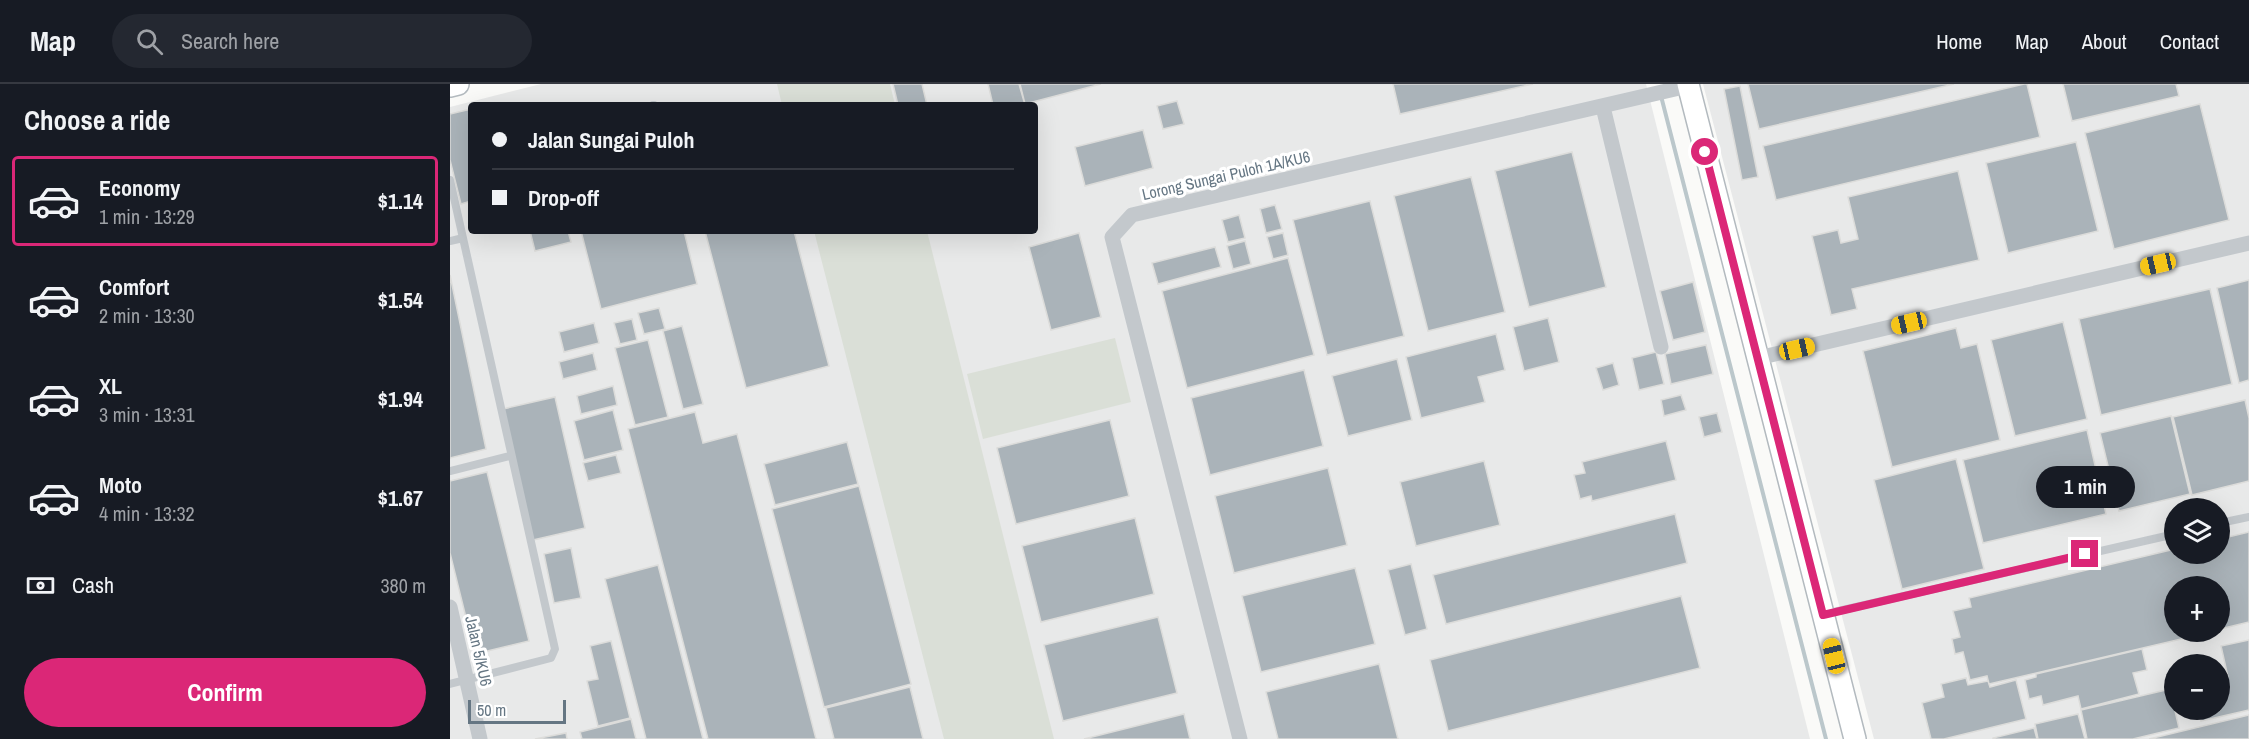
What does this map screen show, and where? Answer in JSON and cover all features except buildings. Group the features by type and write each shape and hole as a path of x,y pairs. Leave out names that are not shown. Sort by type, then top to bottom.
{"street":[{"path":"450,86 458,84"},
{"path":"1683,87 1758,358 1855,739"},
{"name":"Lorong Sungai Puloh 1A/KU6","path":"1240,739 1112,237 1132,215 1683,87"},
{"path":"1603,107 1660,347"},
{"path":"1758,358 2249,243"},
{"name":"Jalan 5/KU6","path":"450,607 480,739"}],"lane":[{"path":"450,180 554,654 551,658 450,684"},
{"path":"450,241 463,238"},
{"path":"450,471 510,456"},
{"path":"2230,521 2249,517"},
{"path":"1823,615 2164,537"}],"shaded area":[{"path":"541,84 1646,84 1810,739 450,739 450,107 468,102 468,234 1038,234 1038,102 470,102"},
{"path":"777,84 890,84 894,102 781,102"},
{"path":"1703,84 2249,84 2249,739 1874,739"},
{"path":"815,234 928,234 1054,739 944,739"},
{"path":"1115,338 1131,402 983,439 967,374"}],"waterway":[{"path":"1661,96 1826,739"}],"route":[{"path":"1705,152 1823,615 2085,554"}]}
